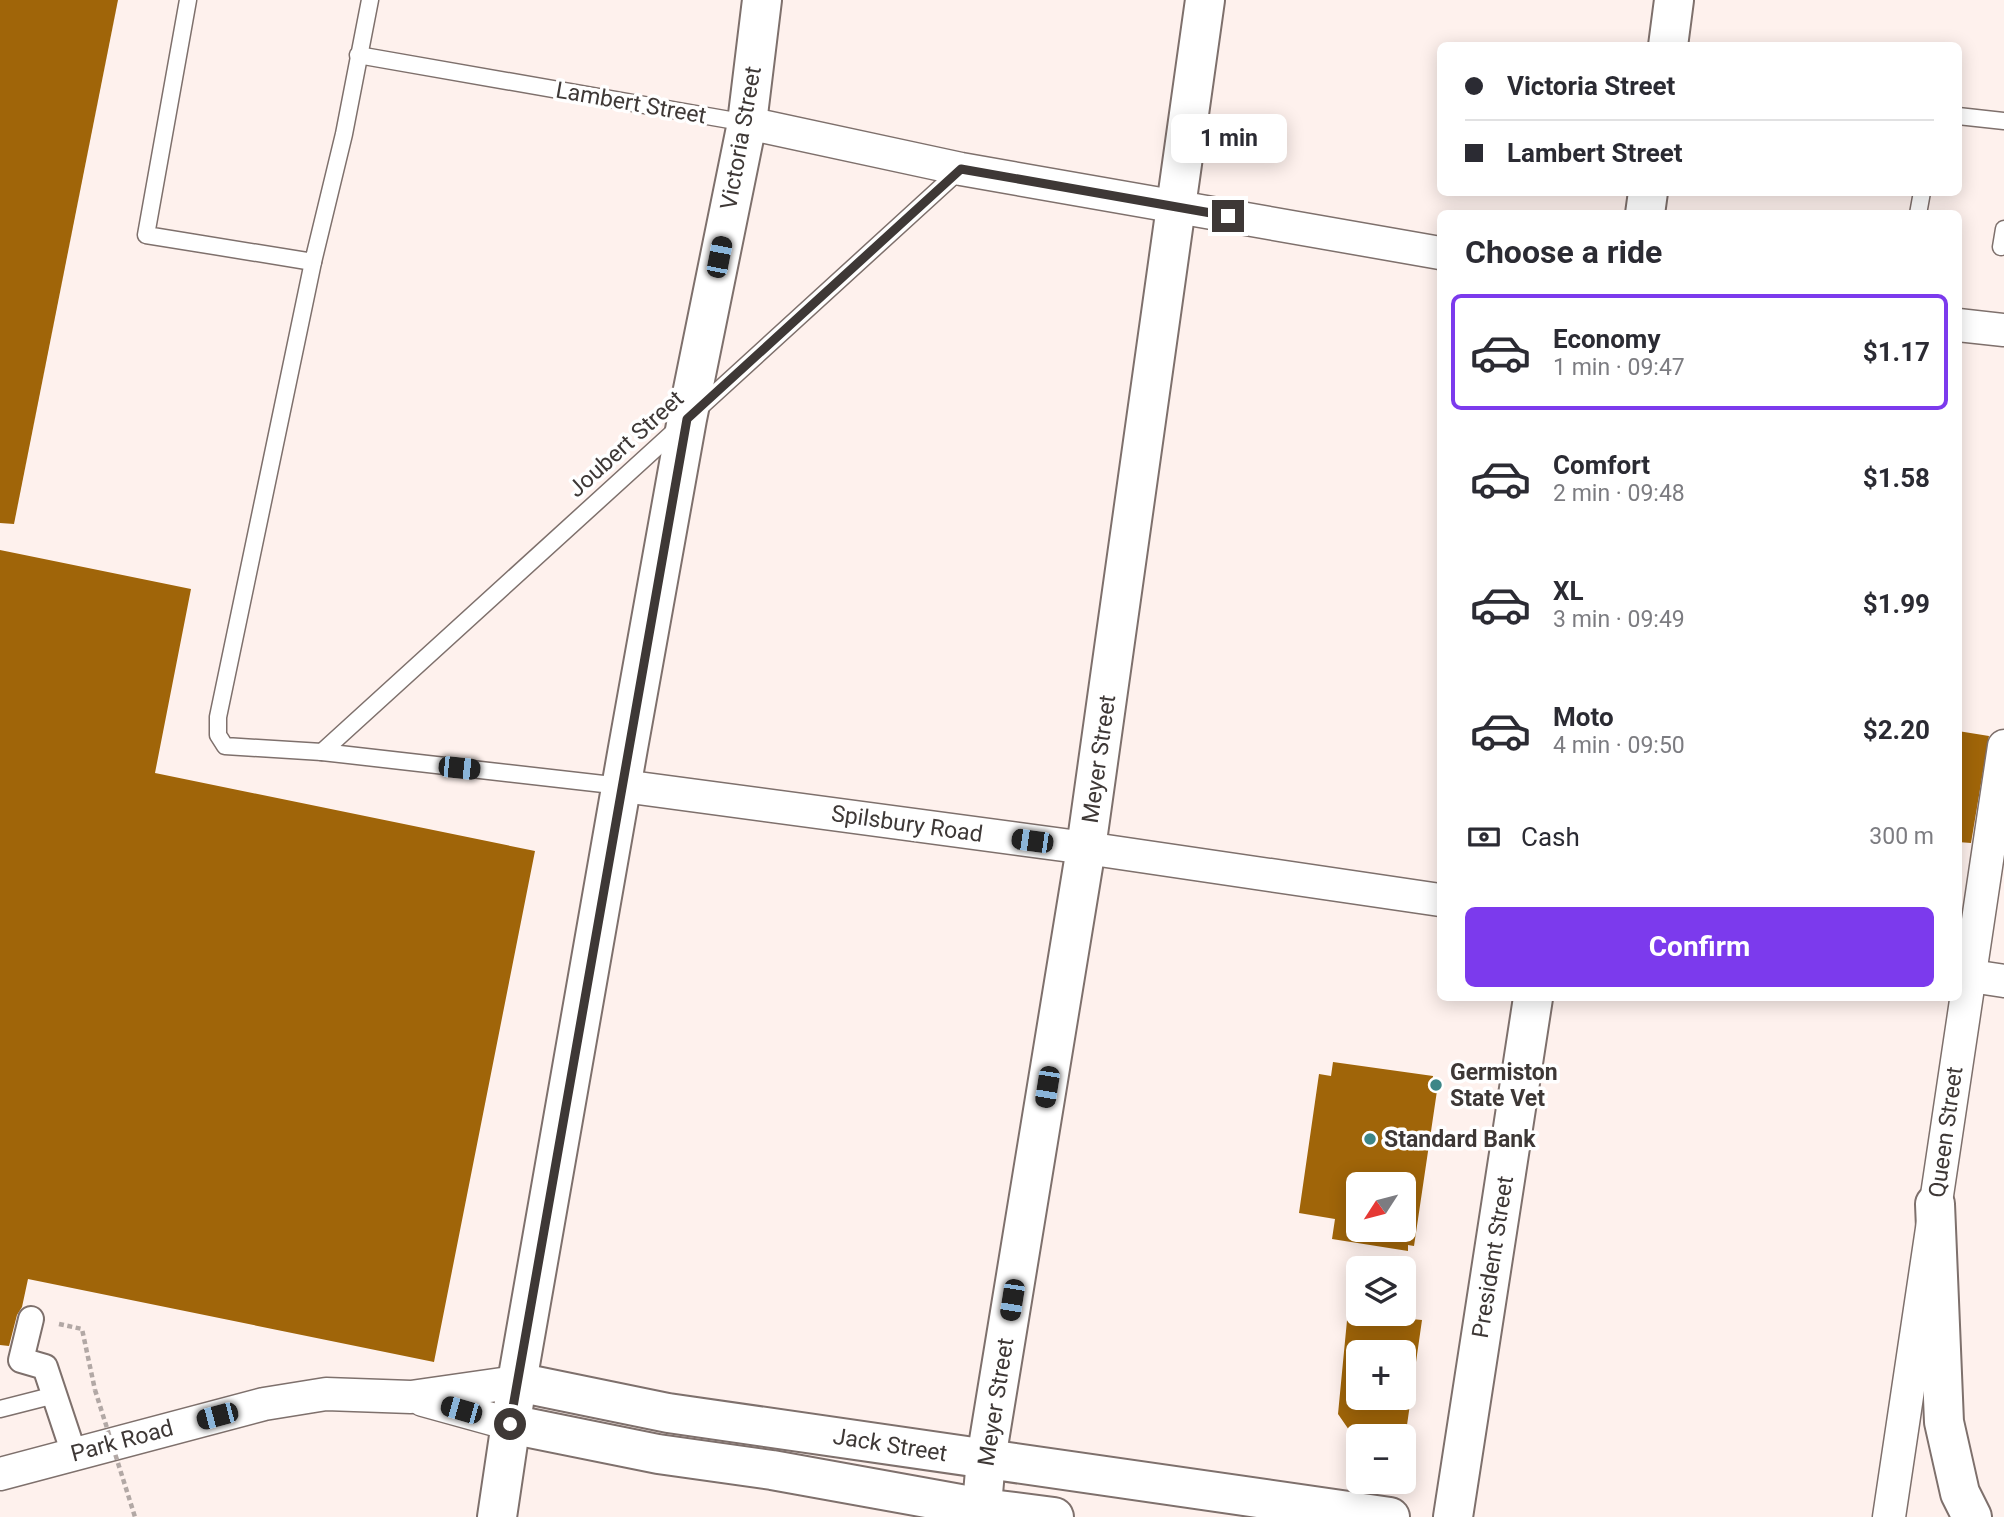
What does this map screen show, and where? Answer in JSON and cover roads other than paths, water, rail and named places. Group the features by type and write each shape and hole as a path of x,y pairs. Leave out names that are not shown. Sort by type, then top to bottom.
{"main road":[{"name":"Victoria Street","path":"496,1517 517,1382 687,419 747,123 762,0"},
{"name":"Meyer Street","path":"981,1513 986,1459 1086,848 1205,0"},
{"path":"1669,42 1674,0"},
{"name":"President Street","path":"1453,1517 1533,1001"},
{"path":"1936,1204 1944,1422 1959,1493 1972,1517"},
{"name":"Jack Street","path":"517,1382 668,1413 1390,1517"},
{"name":"Jack Street","path":"510,1424 658,1454 772,1470 981,1513 1054,1517"}],"street":[{"name":"Lambert Street","path":"747,123 961,169 1437,252"},
{"path":"1962,325 2004,330"},
{"name":"Queen Street","path":"1964,975 2004,746"},
{"name":"Spilsbury Road","path":"623,786 1086,848 1437,900"},
{"path":"1964,975 2004,981"},
{"name":"Queen Street","path":"1889,1517 1936,1204 1961,1001"},
{"path":"31,1319 21,1360 45,1367 74,1454"},
{"name":"Park Road","path":"0,1474 289,1400 326,1394 411,1396 517,1382"},
{"name":"Park Road","path":"411,1396 510,1424"}],"lane":[{"path":"188,0 146,235 313,262"},
{"path":"370,0 344,134 313,262 218,717 218,736 225,746 322,752 623,786"},
{"name":"Lambert Street","path":"358,55 747,123"},
{"path":"1962,116 2004,121"},
{"name":"Joubert Street","path":"322,752 961,169"},
{"path":"2001,247 2004,229"},
{"path":"0,1409 55,1395"}],"place":[{"name":"Germiston State Vet","path":"1436,1085"},
{"name":"Standard Bank","path":"1370,1139"}]}
